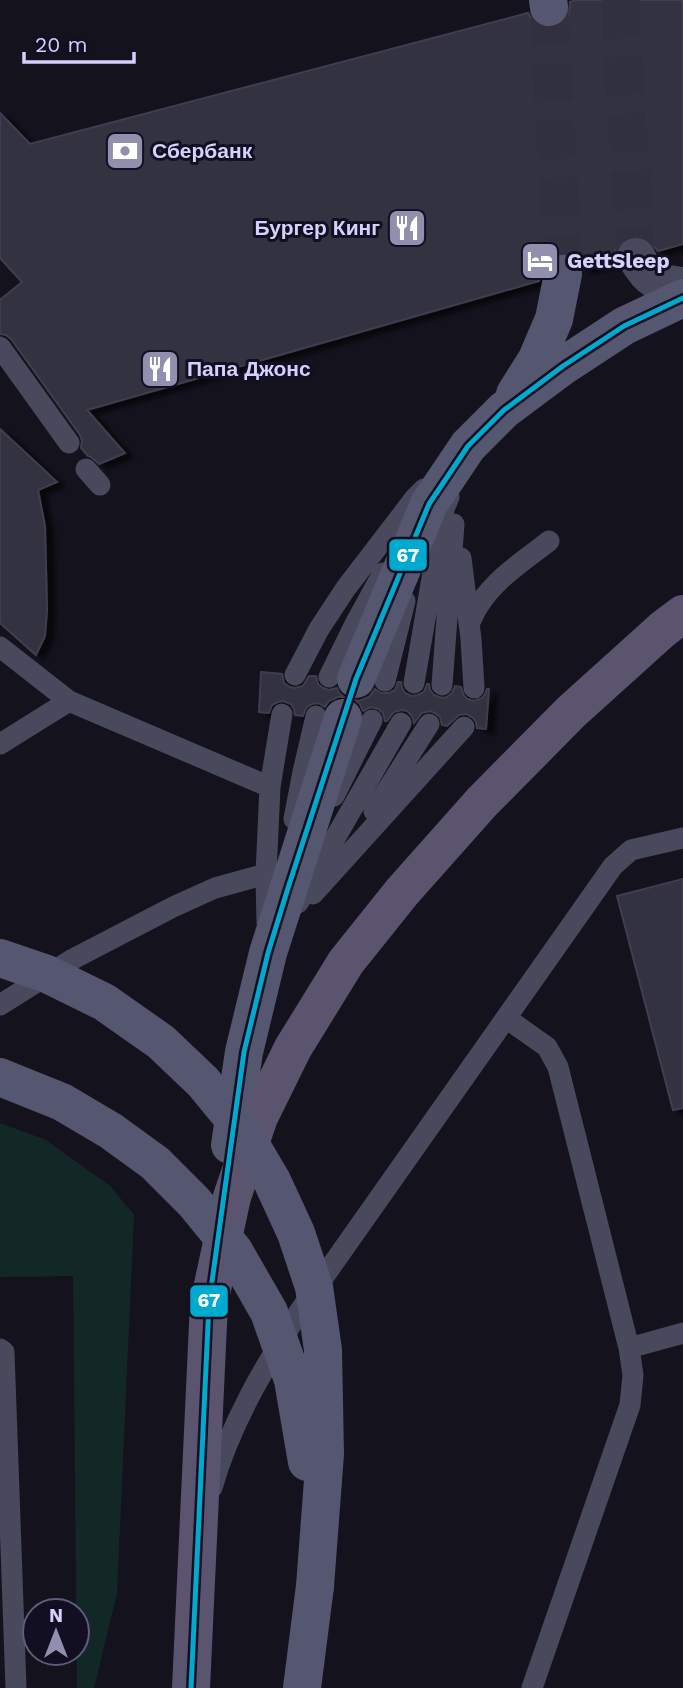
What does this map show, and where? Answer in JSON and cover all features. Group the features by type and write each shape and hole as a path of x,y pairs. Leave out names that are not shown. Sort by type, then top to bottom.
{"main road":[{"path":"191,1688 209,1303 232,1197 259,1117 293,1048 346,962 402,892 482,802 571,712 683,614"}],"street":[{"path":"636,257 645,272 660,283 683,286"},
{"path":"504,410 537,359 554,319 563,274"},
{"path":"357,679 442,507 468,446 504,410 564,366 624,326 683,298"},
{"path":"209,1303 244,1052 277,910 344,718"},
{"path":"0,958 47,974 104,1002 161,1042 203,1082 240,1127 272,1181 296,1233 314,1287 323,1350 325,1401 325,1454 315,1586 302,1688"},
{"path":"0,1077 62,1102 111,1131 155,1163 194,1202 234,1251 268,1312 293,1380 308,1468 315,1586"}],"lane":[{"path":"0,347 69,443"},
{"path":"295,675 319,629 346,588 415,498 468,446"},
{"path":"414,683 444,509 468,446"},
{"path":"442,507 469,624 474,688"},
{"path":"442,507 442,685"},
{"path":"469,624 490,590 549,541"},
{"path":"0,647 69,701 270,787"},
{"path":"0,720 7,740 69,701"},
{"path":"277,910 270,787 282,714"},
{"path":"277,910 401,723"},
{"path":"341,863 429,724"},
{"path":"277,910 341,863 464,727"},
{"path":"199,1532 216,1473 238,1418 266,1366 307,1301 613,866 631,850 683,838"},
{"path":"0,1005 73,959 215,888 277,910"},
{"path":"506,1018 547,1047 558,1067 629,1348 633,1375 630,1405 533,1687"},
{"path":"629,1348 683,1333"},
{"path":"0,1349 4,1352 16,1688"}],"green space":[{"path":"0,1123 46,1140 110,1186 134,1215 117,1593 94,1688 77,1688 77,1667 91,1667 91,1597 76,1597 73,1276 0,1277"}],"building":[{"path":"683,0 683,244 658,251 647,238 635,235 625,238 617,246 615,262 584,269 577,257 568,253 557,253 546,260 539,281 87,410 125,453 99,464 88,456 81,448 80,435 11,339 0,334 0,300 22,282 0,258 0,113 30,144 528,13 532,21 540,27 553,28 563,24 569,14 570,2"},
{"path":"0,429 57,482 38,490 45,526 47,610 45,636 36,655 0,623"},
{"path":"261,672 282,674 284,683 295,688 303,686 309,676 316,676 318,684 323,688 337,688 344,697 329,701 325,707 318,703 312,704 306,708 303,716 295,715 291,704 283,701 272,705 269,713 259,712"},
{"path":"398,682 401,682 405,693 412,696 424,692 427,684 434,695 442,698 452,693 455,686 461,687 464,696 474,701 482,698 489,689 486,729 477,728 473,718 466,714 459,715 447,726 442,725 440,717 430,711 422,713 414,723 412,716 402,710 394,712 385,721 383,713 378,709 371,707 363,711 355,700 369,697 375,689 381,693 389,693 395,690"},
{"path":"683,879 683,1108 673,1110 617,896"}],"tunnel":[{"path":"621,0 636,257"},
{"path":"549,7 563,274"}],"transit line":[{"name":"67","path":"191,1688 209,1303 244,1052 268,953 356,679 429,504 468,446 504,410 563,366 624,326 683,298"}],"place":[{"name":"Сбербанк","path":"125,151"},
{"name":"Бургер Кинг","path":"407,228"},
{"name":"GettSleep","path":"540,261"},
{"name":"Папа Джонс","path":"160,369"}]}
